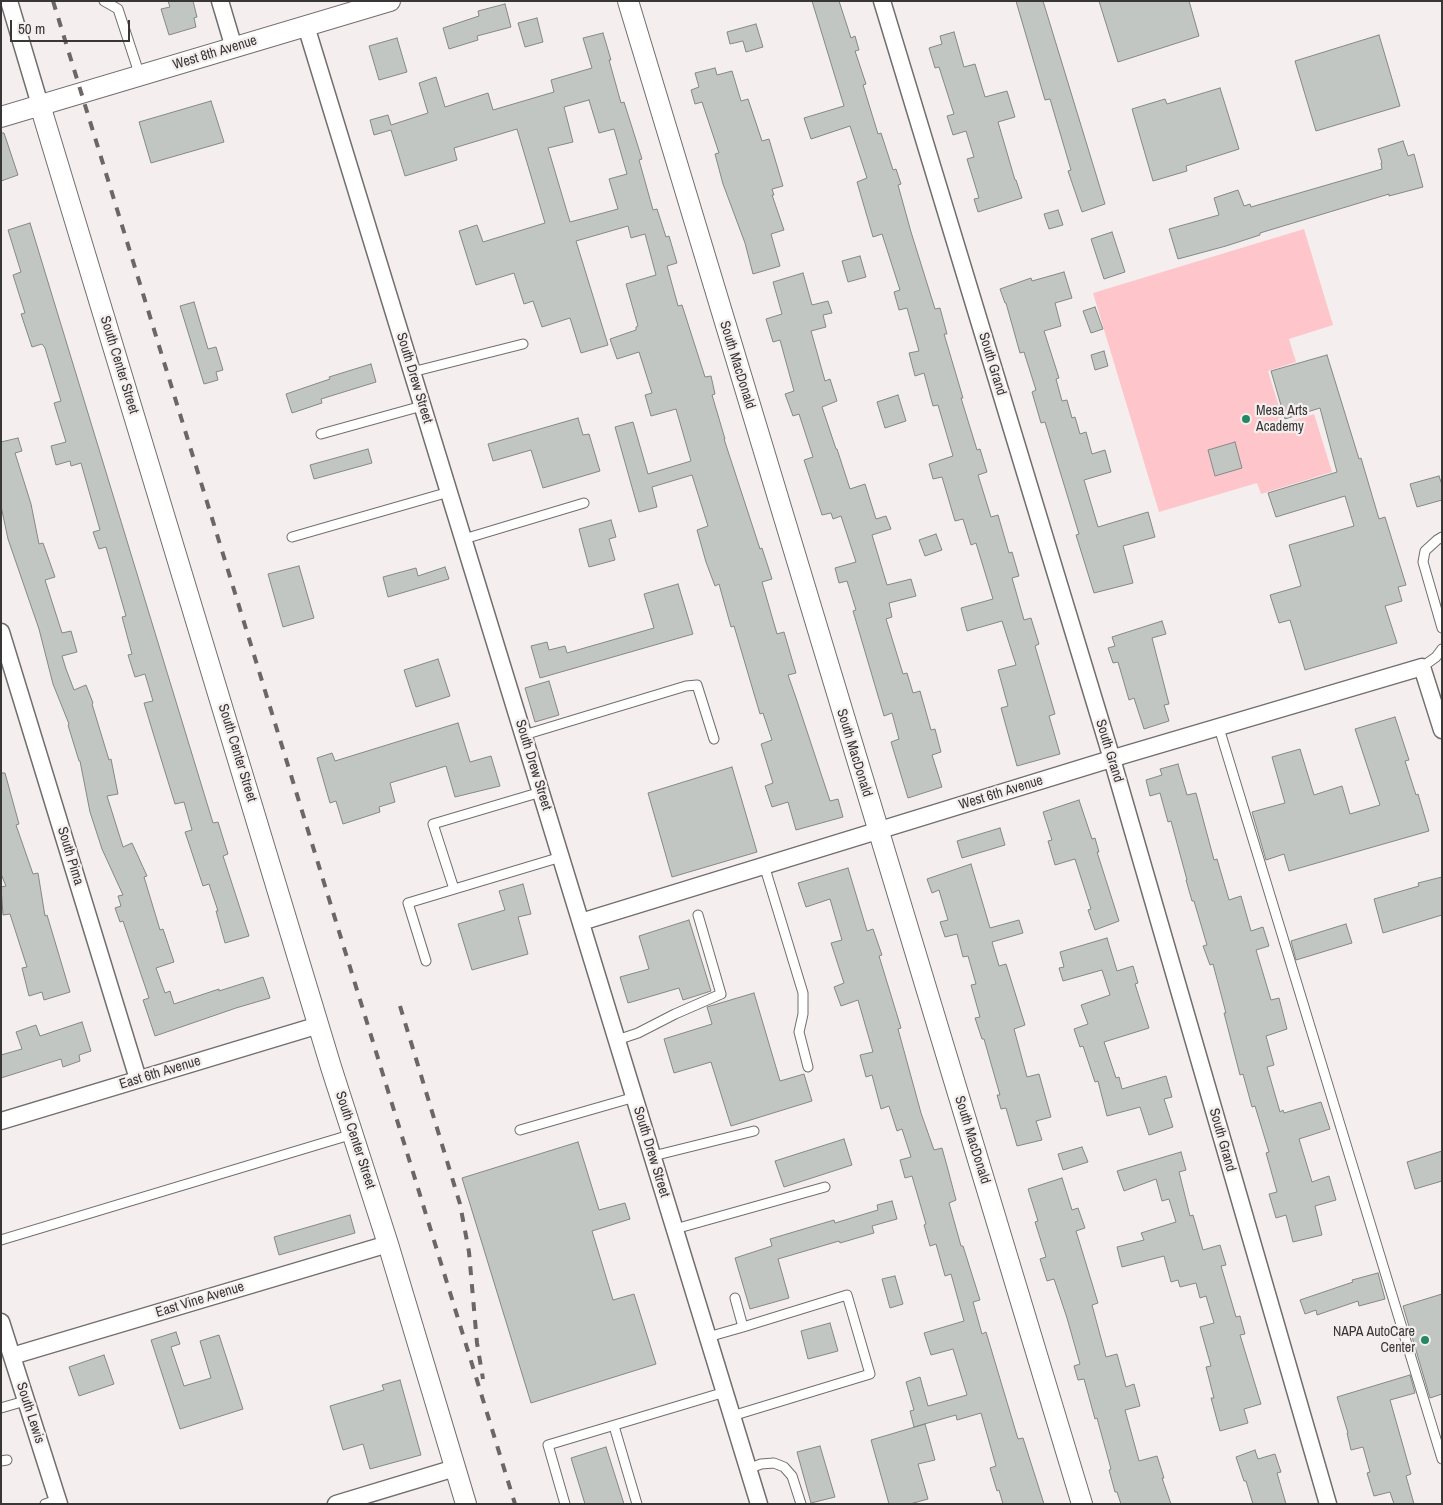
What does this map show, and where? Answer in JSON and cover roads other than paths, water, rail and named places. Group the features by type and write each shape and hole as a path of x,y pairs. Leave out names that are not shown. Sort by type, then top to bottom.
{"street":[{"name":"South Center Street","path":"9,1 466,1504"},
{"path":"220,1 234,48"},
{"name":"West 8th Avenue","path":"1,117 390,1"},
{"name":"South MacDonald","path":"628,1 1082,1504"},
{"name":"South Grand","path":"882,1 1112,759 1328,1504"},
{"name":"South Drew Street","path":"306,26 759,1504"},
{"name":"South Pima","path":"1,632 138,1080"},
{"path":"1422,667 1442,730"},
{"name":"West 6th Avenue","path":"581,922 1112,759 1422,667"},
{"name":"East 6th Avenue","path":"1,1121 319,1025"},
{"name":"East Vine Avenue","path":"12,1356 388,1244"},
{"name":"South Lewis","path":"1,1322 54,1502"},
{"path":"336,1504 455,1468"}],"lane":[{"path":"104,1 118,9 140,76"},
{"path":"412,372 523,344"},
{"path":"321,434 422,406"},
{"path":"292,537 449,492"},
{"path":"464,539 584,503"},
{"path":"1442,537 1425,551 1423,562 1442,628"},
{"path":"1422,667 1436,657 1442,649"},
{"path":"524,735 686,686 697,685 714,739"},
{"path":"1219,728 1442,1459"},
{"path":"454,889 433,824 541,792"},
{"path":"426,961 408,903 561,857"},
{"path":"764,866 802,993 803,1014 800,1032 808,1067"},
{"path":"617,1040 638,1033 721,994 698,915"},
{"path":"520,1130 635,1097"},
{"path":"652,1156 754,1131"},
{"path":"1,1240 353,1134"},
{"path":"675,1229 825,1187"},
{"path":"708,1337 847,1295 870,1374 732,1416"},
{"path":"735,1298 743,1327"},
{"path":"565,1504 548,1444 725,1392"},
{"path":"1,1408 25,1401"},
{"path":"614,1426 637,1504"},
{"path":"748,1469 761,1464 774,1463 784,1467 792,1476 801,1504"}],"railway":[{"path":"53,1 515,1504"},
{"path":"400,1006 460,1204 469,1252 477,1343 483,1379"}],"place":[{"name":"Mesa Arts Academy","path":"1246,419"},
{"name":"NAPA AutoCare Center","path":"1425,1340"}]}
